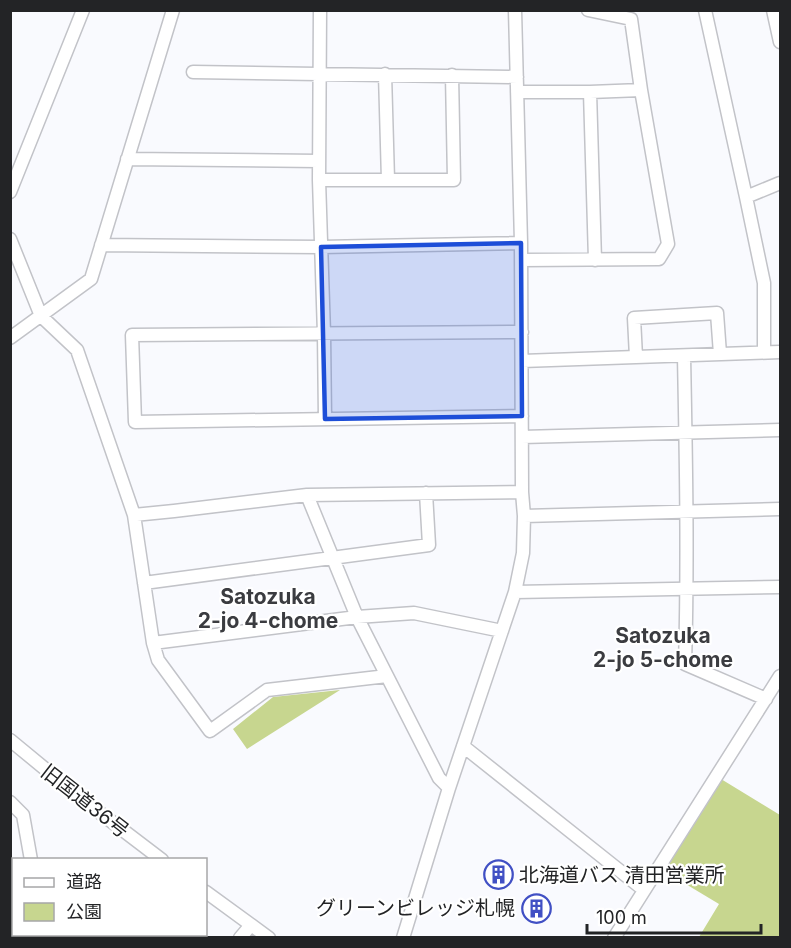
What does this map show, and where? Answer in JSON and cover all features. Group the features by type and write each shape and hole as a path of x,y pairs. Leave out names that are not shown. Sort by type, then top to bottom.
{"street":[{"path":"10,192 83,10"},
{"path":"10,338 91,279 173,10"},
{"path":"320,10 319,180 324,419"},
{"path":"403,938 449,788 515,592 523,554 521,243 516,10"},
{"path":"521,260 659,259 668,244 631,19 588,10"},
{"path":"705,10 764,283 764,352"},
{"path":"773,10 780,42"},
{"path":"193,72 517,77"},
{"path":"385,74 388,180"},
{"path":"319,180 454,180 452,75"},
{"path":"517,92 641,90"},
{"path":"590,92 595,260"},
{"path":"128,159 319,161"},
{"path":"746,197 780,183"},
{"path":"10,239 41,316 77,350 134,515 153,643 158,660 210,731 267,690 387,676"},
{"path":"101,246 321,247 521,243"},
{"path":"636,357 634,318 717,312 720,354"},
{"path":"522,332 132,335 135,422 522,416"},
{"path":"522,361 780,352"},
{"path":"684,356 687,511 685,664 766,699"},
{"path":"522,437 780,430"},
{"path":"134,515 307,495 522,492"},
{"path":"144,583 429,545 426,493"},
{"path":"307,495 357,617 439,778 449,788"},
{"path":"524,516 780,509"},
{"path":"515,592 780,587"},
{"path":"153,643 357,617 414,613 502,631"},
{"path":"614,938 766,699 778,685"},
{"name":"旧国道36号","path":"10,740 158,858"},
{"path":"463,746 644,890"},
{"path":"10,801 23,815 31,858"},
{"path":"207,893 269,938"},
{"path":"240,938 251,925"}],"highlighted area":[{"path":"521,243 522,416 325,419 321,247"}],"green space":[{"path":"340,690 247,749 233,729 273,697"},
{"path":"721,779 780,815 780,937 699,937 719,904 664,871"}],"place":[{"name":"北海道バス 清田営業所","path":"498,875"},
{"name":"グリーンビレッジ札幌","path":"536,908"}],"district":[{"name":"Satozuka 2-jo 4-chome","path":"268,608"},
{"name":"Satozuka 2-jo 5-chome","path":"663,647"}]}
